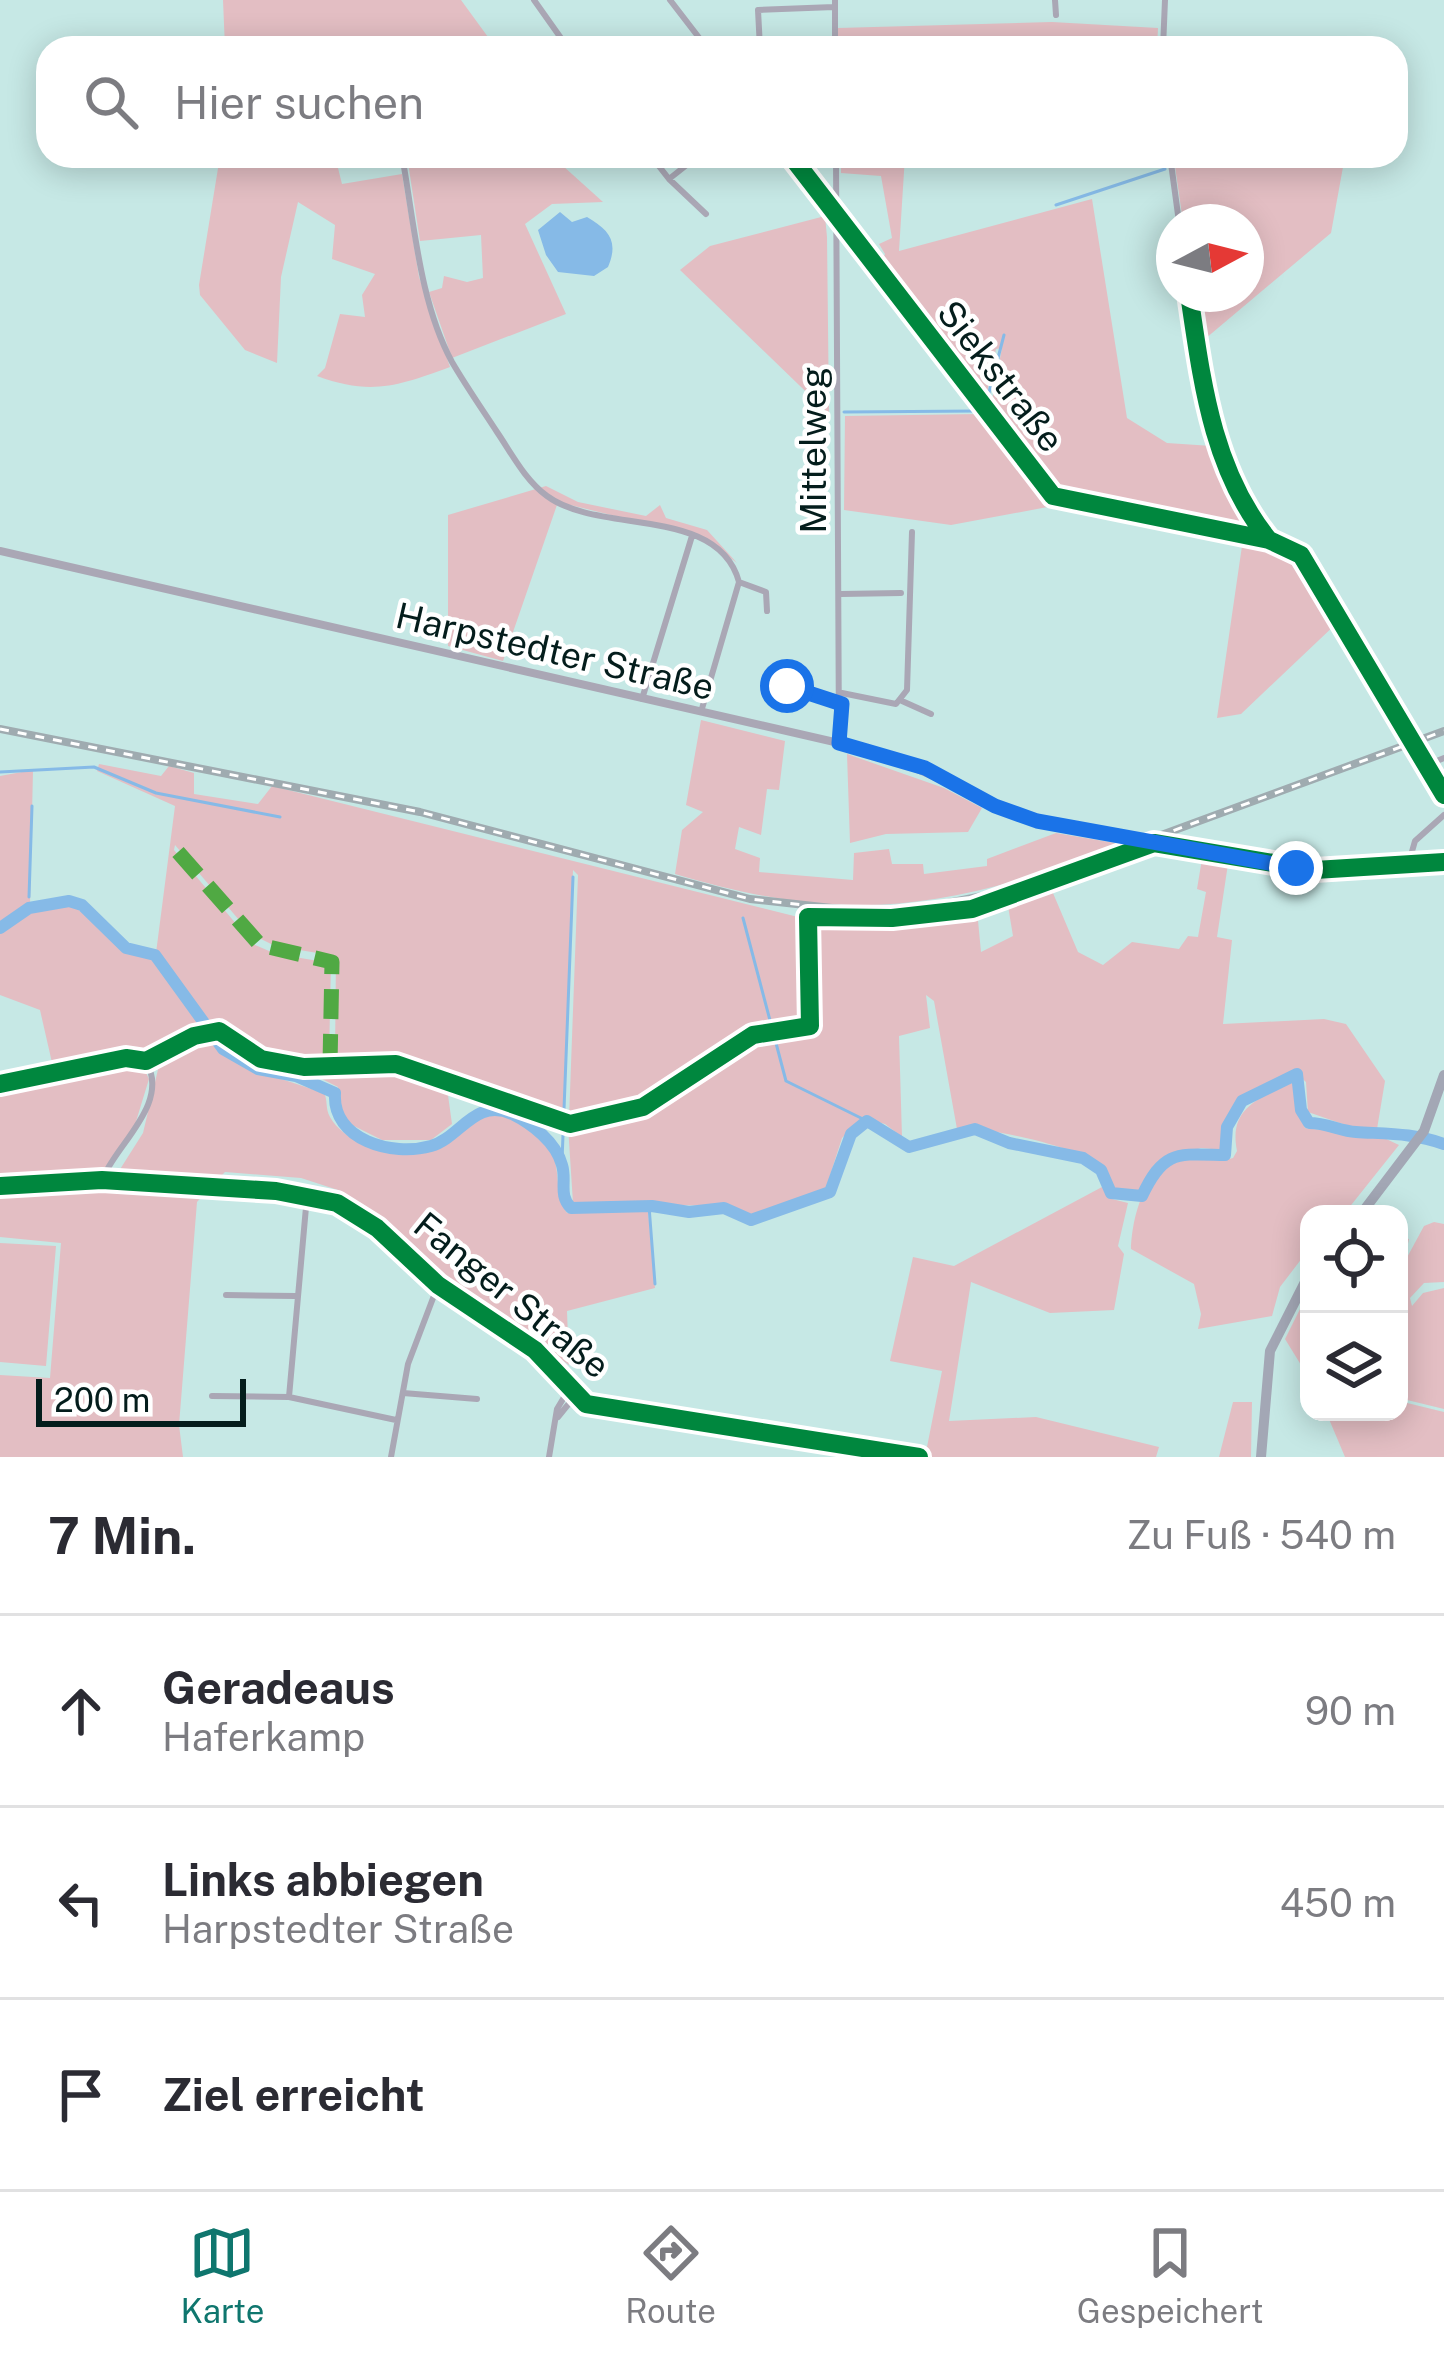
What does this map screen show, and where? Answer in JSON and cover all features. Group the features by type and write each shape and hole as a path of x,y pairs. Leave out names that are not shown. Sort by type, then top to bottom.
{"main road":[{"path":"1368,1205 1424,1131 1444,1075"},
{"path":"1261,1457 1270,1351 1300,1292"}],"street":[{"path":"534,0 560,36"},
{"path":"670,0 698,36"},
{"path":"1055,0 1057,15"},
{"path":"1164,36 1166,0"},
{"path":"759,36 758,10 834,4 835,36"},
{"path":"404,168 423,278 450,359 524,473 550,499 573,508 692,535 724,558 739,582 766,592 766,611"},
{"path":"660,168 706,214"},
{"path":"669,179 683,168"},
{"name":"Siekstraße","path":"800,168 1053,496 1269,540 1296,551 1310,566 1444,795"},
{"name":"Mittelweg","path":"836,168 839,743"},
{"path":"1172,168 1177,204"},
{"path":"1192,312 1214,436 1252,520 1269,540"},
{"path":"902,701 912,532"},
{"path":"642,699 692,535"},
{"name":"Harpstedter Straße","path":"0,551 839,743 925,768 995,806 1037,821 1296,868 1353,871 1444,862"},
{"path":"701,712 739,582"},
{"path":"841,594 901,593"},
{"path":"794,687 842,704"},
{"path":"842,693 890,704 902,701 931,714"},
{"path":"1427,766 1444,758"},
{"path":"1409,862 1415,841 1444,815"},
{"path":"0,1084 126,1058 146,1060 152,1082 137,1128 102,1180"},
{"name":"Fanger Straße","path":"0,1186 102,1180 307,1196 357,1214 438,1285 535,1351 572,1393 592,1405 919,1457"},
{"path":"289,1397 307,1196"},
{"path":"391,1457 402,1393 438,1285"},
{"path":"226,1295 296,1296"},
{"path":"402,1393 477,1400"},
{"path":"549,1457 555,1419 572,1393"},
{"path":"212,1396 289,1397 397,1420"}],"shaded area":[{"path":"223,0 461,0 487,36 224,36"},
{"path":"1052,22 1158,28 1158,36 838,36 838,28"},
{"path":"218,168 338,168 342,184 402,174 419,277 450,367 384,386 353,386 317,376 325,368 340,314 365,317 362,295 375,274 332,259 335,225 298,202 281,277 277,363 245,350 200,295"},
{"path":"409,168 565,168 603,202 552,204 525,224 566,314 452,358 429,292 442,288 444,276 467,282 483,278 481,235 420,241"},
{"path":"841,168 904,168 899,251 1092,199 1127,418 1167,443 1212,446 1250,523 1248,530 1060,493 991,405 1002,348 996,349 986,398 881,263 885,254 879,244 892,238 881,176 841,173"},
{"path":"1175,168 1343,168 1331,233 1264,289 1264,204 1180,204"},
{"path":"825,216 829,414 680,270 710,246"},
{"path":"1195,312 1237,312 1199,344"},
{"path":"980,414 1053,506 951,525 844,510 845,416"},
{"path":"546,486 578,502 646,516 660,505 666,518 707,530 737,563 705,538 558,502 503,661 448,646 448,515"},
{"path":"1243,539 1291,551 1338,622 1241,714 1217,718"},
{"path":"701,720 785,741 779,790 767,789 761,835 739,827 735,849 760,858 759,872 853,880 854,853 889,849 892,864 923,864 924,874 987,866 987,859 1056,833 1127,845 1008,883 904,903 799,901 675,874 682,830 703,812 686,805"},
{"path":"847,754 944,788 982,808 968,832 886,834 850,843"},
{"path":"99,764 161,776 169,766 194,773 194,794 258,804 272,786 802,918 809,1022 755,1031 633,1107 569,1119 578,875 573,870 564,1118 398,1062 335,1056 336,956 275,946 251,934 175,845 174,850 253,944 276,954 331,963 329,1057 267,1056 228,1029 207,1023 156,953 175,806 97,771"},
{"path":"33,770 30,904 0,926 0,776"},
{"path":"1202,859 1228,864 1217,937 1232,940 1223,1024 1324,1019 1346,1024 1385,1081 1377,1129 1354,1128 1308,1112 1306,1082 1294,1071 1243,1099 1231,1117 1222,1150 1201,1148 1157,1163 1142,1188 1114,1192 1101,1167 1074,1152 1009,1134 957,1129 934,1001 926,995 930,1028 899,1036 902,1137 885,1124 862,1118 842,1138 826,1188 751,1217 724,1206 573,1203 568,1126 646,1109 765,1033 810,1027 809,918 885,920 977,910 981,952 1013,936 1007,900 1050,886 1078,952 1103,965 1132,942 1179,949 1188,936 1198,937 1206,892 1197,889"},
{"path":"72,904 126,950 154,956 204,1028 147,1053 133,1049 53,1067 40,1010 0,995 0,932 25,913"},
{"path":"205,1039 260,1072 324,1093 328,1114 338,1128 379,1148 426,1150 452,1140 490,1113 516,1118 534,1130 551,1151 567,1213 648,1211 655,1288 567,1311 569,1365 438,1271 406,1238 341,1191 301,1178 225,1172 215,1182 117,1174 143,1133 160,1061"},
{"path":"131,1060 141,1062 149,1079 134,1128 101,1173 0,1179 0,1088"},
{"path":"377,1067 447,1088 452,1124 431,1140 382,1140 344,1121 338,1111 338,1087 306,1071"},
{"path":"1292,1079 1305,1128 1382,1137 1399,1145 1351,1205 1300,1205 1300,1261 1280,1287 1272,1316 1198,1329 1201,1314 1194,1284 1131,1249 1135,1219 1145,1190 1165,1167 1195,1157 1233,1158 1237,1124 1259,1099"},
{"path":"104,1187 206,1192 197,1202 179,1425 183,1457 0,1457 0,1375 50,1378 61,1243 0,1237 0,1194"},
{"path":"1102,1187 1112,1199 1128,1203 1118,1246 1124,1254 1114,1310 1050,1313 971,1282 949,1421 1036,1417 1159,1447 1156,1457 932,1457 926,1452 942,1371 890,1361 913,1257 954,1266"},
{"path":"1444,1224 1444,1282 1424,1283 1410,1298 1412,1306 1423,1293 1444,1288 1444,1409 1408,1400 1408,1256 1424,1226"},
{"path":"0,1243 56,1246 46,1366 0,1362"},
{"path":"1300,1309 1300,1363 1285,1339"},
{"path":"1233,1402 1252,1402 1251,1457 1219,1457"},
{"path":"1408,1403 1444,1412 1444,1457 1345,1457 1330,1421 1408,1421"}],"water":[{"path":"560,212 572,222 587,217 606,232 612,243 608,267 594,276 558,272 538,230"}],"waterway":[{"path":"1056,205 1165,169"},
{"path":"986,404 1004,335"},
{"path":"844,412 978,411"},
{"path":"0,772 94,767 156,793 280,817"},
{"path":"29,897 32,806"},
{"path":"562,1161 573,877"},
{"path":"0,928 29,908 69,901 82,905 126,948 155,955 223,1049 258,1069 296,1076 335,1093 343,1123 367,1141 416,1149 441,1142 488,1111 512,1114 549,1141 559,1157 571,1208 652,1206 689,1212 724,1208 751,1220 830,1192 851,1134 867,1121 909,1147 975,1129 1009,1143 1083,1158 1101,1170 1111,1193 1142,1196 1158,1170 1174,1158 1225,1155 1227,1127 1242,1101 1297,1074 1301,1110 1309,1123 1444,1144"},
{"path":"743,918 786,1081 867,1121"},
{"path":"649,1206 655,1284"}],"railway":[{"path":"0,729 420,812 750,899 859,911 928,907 1012,890 1444,731"}],"marked path":[{"path":"178,852 260,945 332,962 330,1064"}],"cycle path":[{"path":"800,168 1053,496 1269,540 1301,555 1444,795"},
{"path":"1192,312 1205,392 1222,454 1234,484 1269,540"},
{"path":"0,1084 126,1058 146,1061 194,1036 219,1031 261,1059 304,1067 396,1064 570,1124 643,1107 753,1035 810,1026 808,917 892,918 972,909 1154,843 1315,870 1444,862"},
{"path":"0,1186 102,1180 276,1191 337,1203 377,1228 438,1285 535,1350 586,1404 919,1457"}],"route":[{"path":"787,686 842,704 839,743 925,768 1010,813 1296,868"}]}
